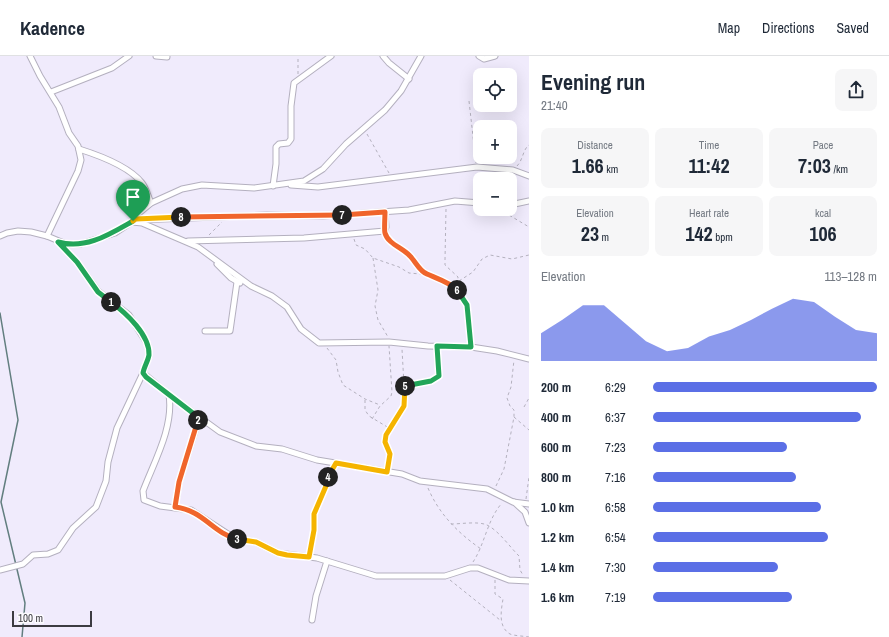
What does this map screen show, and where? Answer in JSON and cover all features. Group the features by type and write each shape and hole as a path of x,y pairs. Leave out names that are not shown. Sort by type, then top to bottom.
{"street":[{"path":"30,56 40,76 51,92 79,148 81,160 78,171 47,236"},
{"path":"51,92 112,68 129,56"},
{"path":"156,56 167,57"},
{"path":"273,186 276,164 276,147 279,144 290,142 293,88 297,80 331,56"},
{"path":"383,56 389,63 409,79"},
{"path":"131,222 138,213 151,203 182,189 202,185 244,188 273,186 304,181 317,174 346,144 364,130 385,110 409,79 421,56"},
{"path":"479,56 484,59 495,56"},
{"path":"79,148 106,158 131,172 143,184 151,203"},
{"path":"284,184 318,187 477,167 513,170 529,176"},
{"path":"0,236 6,233 18,231 31,232 47,236 58,242 66,244 81,244 115,233 136,219 174,217 227,218 267,215 323,216 409,210 455,201 473,203"},
{"path":"517,204 529,201"},
{"path":"182,240 204,241 304,238 384,231 386,227 385,212"},
{"path":"131,222 134,221 142,223 198,247 251,286"},
{"path":"0,570 23,564 34,555 48,554 58,550 73,528 96,507 106,481 108,462 117,428 143,373 149,356 148,345 129,315 98,292 77,262 58,242"},
{"path":"214,260 222,270 237,282 251,286 272,296 287,307 305,333 319,343 402,342 437,346 471,347 529,359"},
{"path":"205,331 230,331 237,282"},
{"path":"143,373 169,395 220,432 251,444 282,449 317,460 387,472 425,482 478,487 494,491 513,502 525,512 529,524"},
{"path":"169,395 171,406 163,439 143,491 143,497 152,504 196,512 234,538 256,542 278,553 327,561 376,576 445,576 469,568 478,568 509,580 527,581"},
{"path":"175,507 179,482 198,417"},
{"path":"513,502 527,504"},
{"path":"312,620 316,596 327,561"}],"path":[{"path":"297,80 298,56"},
{"path":"469,101 477,167"},
{"path":"364,130 394,178"},
{"path":"513,170 522,160 525,148 529,145"},
{"path":"446,203 444,260 445,264 456,274 458,281 457,291"},
{"path":"511,216 529,227"},
{"path":"204,241 215,227 227,218"},
{"path":"384,231 399,249 410,255 426,274"},
{"path":"351,233 356,245 365,249 373,258 399,267 409,273 434,276 440,281 450,284 467,305 471,347"},
{"path":"458,281 473,272 482,259 490,255 512,259 529,255"},
{"path":"372,419 380,405 390,396 392,392 390,342 378,320 375,306 378,290 373,258"},
{"path":"387,472 390,454 385,442 389,429 404,406 405,386 402,342"},
{"path":"324,344 336,360 338,372 343,385 365,399 380,405"},
{"path":"405,386 431,381 439,376 437,346"},
{"path":"494,491 504,469 514,417 514,410 507,400 511,388 514,355"},
{"path":"524,407 529,398"},
{"path":"365,399 366,411 372,419 389,429"},
{"path":"514,417 529,430"},
{"path":"309,557 314,530 315,510 326,486 328,476 336,463"},
{"path":"527,504 526,490 529,477"},
{"path":"425,482 439,510 462,535 481,548"},
{"path":"469,568 481,548 488,526 497,508 506,498"},
{"path":"452,524 478,524 488,526 500,535 508,546 519,556 520,570 527,581"},
{"path":"496,575 495,594 503,599 501,621"},
{"path":"445,576 501,621 510,634 529,637"}],"waterway":[{"path":"0,313 18,420 1,502 25,603 22,637"}],"route":[{"path":"385,212 386,230 384,231 386,235 399,249 410,255 426,274 432,275 440,281 450,284 455,288 467,305 471,347 437,346 439,376 431,381 405,386 406,396 404,406 386,435 385,442 390,450 387,472 336,463 328,476 328,482 315,510 314,530 309,557 278,553 256,542 234,538 212,525 196,512 175,507 179,482 197,425 198,417 146,377 143,373 149,356 148,345 144,338 129,315 98,292 77,262 58,242 74,245 81,244 115,233 133,221 136,219 142,220 174,217 227,218 267,215 323,216 385,212"}]}
